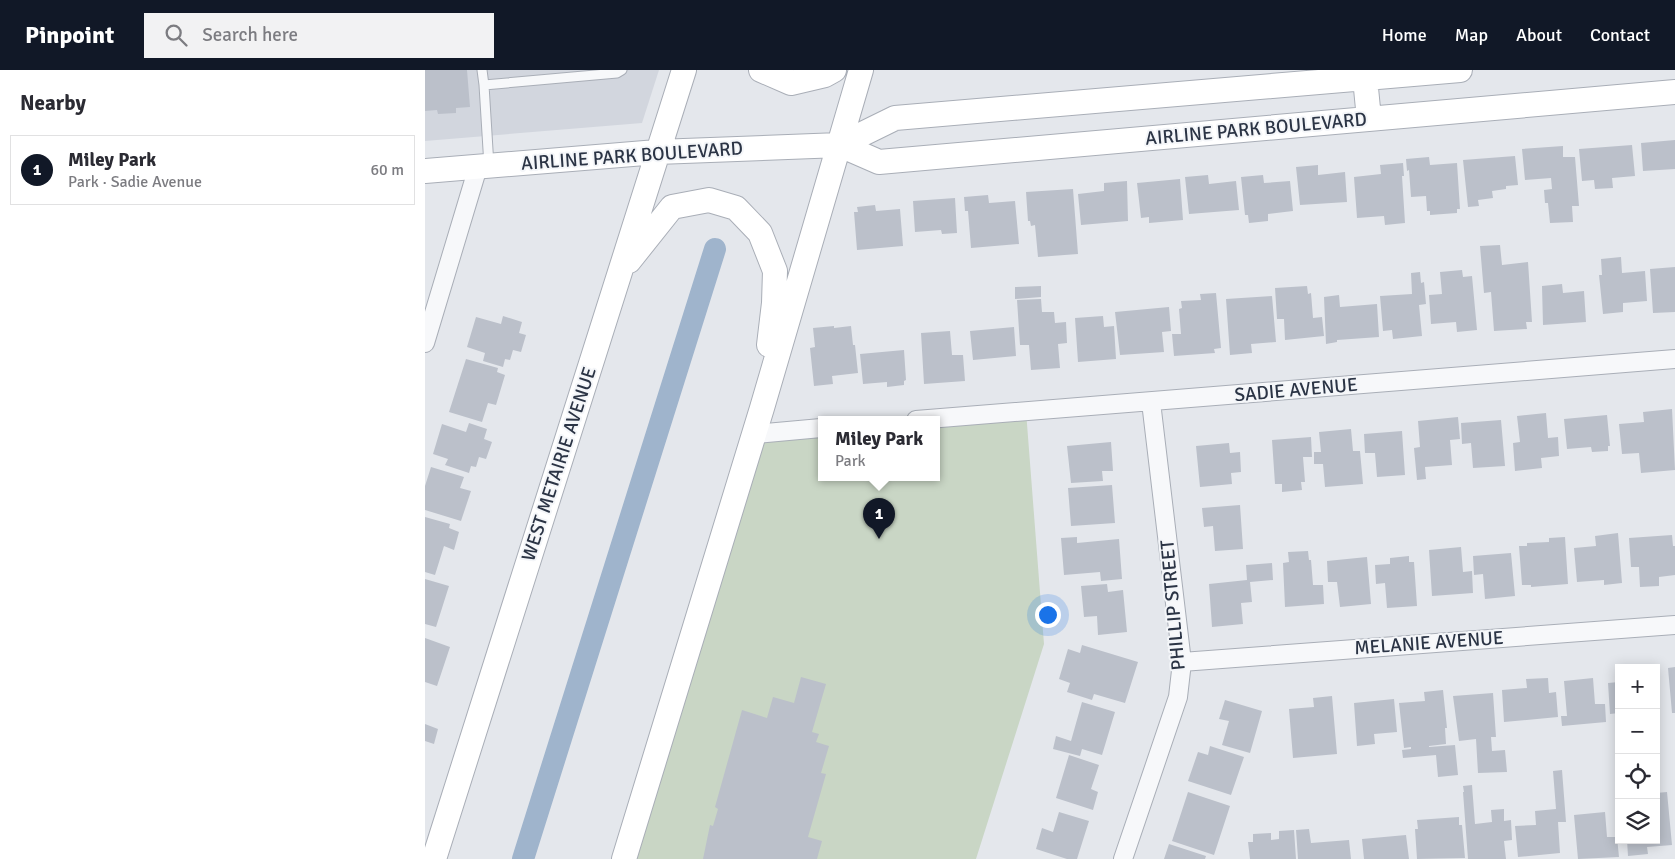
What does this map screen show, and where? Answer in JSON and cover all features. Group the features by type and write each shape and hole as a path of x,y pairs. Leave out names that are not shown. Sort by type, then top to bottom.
{"main road":[{"name":"WEST METAIRIE AVENUE","path":"435,859 684,70"},
{"path":"761,70 791,83 825,76 834,70"},
{"path":"624,859 755,434 861,70"},
{"name":"AIRLINE PARK BOULEVARD","path":"425,171 657,152 840,145 895,118 1460,70"},
{"path":"1365,78 1369,119"},
{"name":"AIRLINE PARK BOULEVARD","path":"840,145 879,162 1675,92"},
{"path":"618,276 672,208 709,200 736,208 760,233 775,271 774,303 762,408"}],"street":[{"path":"425,343 483,166"},
{"name":"SADIE AVENUE","path":"940,418 1675,359"},
{"name":"PHILLIP STREET","path":"1123,859 1178,697 1182,662 1151,402"},
{"path":"755,434 818,428"},
{"name":"MELANIE AVENUE","path":"1182,662 1675,625"}],"lane":[{"path":"482,70 484,85 483,166"},
{"path":"484,85 617,73 622,70"}],"shaded area":[{"path":"425,70 659,70 642,123 425,141"}],"green space":[{"path":"1026,411 1044,644 976,859 628,859 755,434 818,428 818,481 940,481 940,420"}],"building":[{"path":"425,70 467,70 470,107 456,108 456,113 438,114 437,110 425,111"},
{"path":"1675,140 1675,169 1643,171 1641,143"},
{"path":"1632,145 1635,176 1612,178 1613,188 1595,189 1594,180 1582,181 1579,149"},
{"path":"1563,146 1563,157 1575,157 1579,206 1572,206 1573,222 1550,223 1548,203 1545,203 1544,190 1552,189 1551,178 1525,180 1522,149"},
{"path":"1515,156 1518,185 1506,186 1506,189 1492,191 1493,198 1478,200 1479,206 1468,207 1463,160"},
{"path":"1429,157 1430,165 1457,163 1460,209 1457,209 1457,213 1430,215 1430,211 1427,211 1426,196 1411,197 1409,170 1407,171 1406,159"},
{"path":"1403,163 1405,223 1385,225 1384,216 1357,218 1354,177 1381,174 1380,165"},
{"path":"1318,165 1318,175 1345,172 1347,202 1300,205 1296,167"},
{"path":"1208,175 1209,184 1236,181 1239,210 1189,214 1185,177"},
{"path":"1263,175 1264,183 1290,181 1293,211 1268,214 1268,221 1249,223 1248,215 1245,215 1241,177"},
{"path":"1180,179 1183,220 1149,223 1149,217 1141,218 1137,183"},
{"path":"1127,181 1128,221 1081,225 1078,194 1104,191 1104,183"},
{"path":"1073,189 1078,254 1038,257 1035,225 1031,226 1030,221 1028,221 1026,192"},
{"path":"988,195 989,203 1015,201 1019,244 971,248 968,211 965,211 964,197"},
{"path":"955,198 957,233 942,234 941,230 915,232 913,201"},
{"path":"875,205 876,211 900,209 903,246 857,250 854,212 858,212 857,207"},
{"path":"1500,245 1502,265 1528,262 1532,322 1526,322 1527,329 1494,331 1491,292 1484,293 1480,246"},
{"path":"1621,257 1622,273 1645,271 1647,301 1623,303 1623,312 1603,314 1599,275 1602,275 1601,259"},
{"path":"1675,267 1675,312 1653,313 1650,269"},
{"path":"1462,270 1463,277 1472,276 1477,330 1457,332 1456,322 1431,324 1429,295 1442,294 1440,272"},
{"path":"1420,272 1421,283 1424,282 1426,304 1419,305 1422,336 1393,339 1392,330 1383,331 1380,296 1412,294 1411,273"},
{"path":"1562,284 1563,293 1584,291 1586,322 1543,325 1542,286"},
{"path":"1041,286 1041,297 1015,299 1015,287"},
{"path":"1307,286 1308,294 1311,293 1313,318 1322,317 1324,336 1285,340 1284,319 1277,319 1275,288"},
{"path":"1216,293 1221,348 1214,349 1215,353 1174,356 1172,334 1181,334 1179,309 1182,308 1181,301 1201,300 1200,294"},
{"path":"1339,295 1340,307 1377,304 1379,337 1337,340 1337,342 1326,344 1324,297"},
{"path":"1272,296 1276,342 1251,344 1252,353 1230,355 1226,299"},
{"path":"1041,299 1042,312 1054,312 1055,323 1066,322 1067,343 1058,344 1060,368 1031,370 1029,345 1020,345 1017,300"},
{"path":"1169,307 1171,331 1162,332 1164,352 1120,355 1115,312"},
{"path":"503,316 522,322 519,333 526,335 521,352 513,350 510,360 505,359 503,367 483,361 485,353 467,347 476,317 501,324"},
{"path":"1103,316 1104,327 1114,326 1116,359 1078,362 1075,318"},
{"path":"834,326 834,328 851,326 858,373 832,376 833,384 814,386 810,348 815,347 813,328"},
{"path":"1014,327 1016,356 973,360 970,331"},
{"path":"950,331 952,355 963,355 965,381 924,384 921,333"},
{"path":"904,350 906,380 904,385 887,387 887,382 863,384 860,354"},
{"path":"466,359 498,368 497,372 505,375 496,405 488,403 482,422 449,412"},
{"path":"1672,409 1675,470 1641,473 1639,453 1622,454 1619,424 1644,422 1643,412"},
{"path":"1546,413 1548,438 1558,437 1559,456 1541,458 1542,468 1515,471 1513,443 1520,442 1517,416"},
{"path":"1607,415 1610,446 1608,446 1608,451 1592,452 1591,447 1567,449 1564,419"},
{"path":"1458,417 1460,439 1450,440 1452,465 1425,467 1426,479 1417,480 1414,448 1420,447 1418,421"},
{"path":"1501,420 1505,466 1473,468 1471,443 1462,444 1461,423"},
{"path":"469,423 487,429 484,439 492,442 486,459 479,457 476,467 471,466 469,473 445,465 448,459 433,454 442,424 466,432"},
{"path":"1351,429 1353,451 1360,451 1363,484 1325,487 1323,464 1314,464 1314,452 1321,452 1319,432"},
{"path":"1402,431 1405,475 1377,477 1375,453 1365,453 1364,434"},
{"path":"1311,437 1312,457 1303,457 1305,482 1301,482 1302,490 1282,492 1282,484 1275,484 1272,440"},
{"path":"1111,442 1113,471 1102,471 1103,481 1071,483 1067,446"},
{"path":"1229,443 1230,453 1240,452 1241,472 1231,473 1232,484 1200,487 1196,446"},
{"path":"431,467 464,477 460,488 471,491 461,521 425,510 425,486"},
{"path":"1112,485 1115,523 1071,526 1068,488"},
{"path":"1240,505 1243,549 1215,551 1213,526 1204,527 1202,508"},
{"path":"425,517 450,524 449,528 459,532 454,550 444,546 435,575 425,572"},
{"path":"1618,533 1622,583 1604,585 1604,580 1577,582 1574,548 1596,546 1595,536"},
{"path":"1672,535 1673,546 1675,546 1675,575 1659,577 1659,586 1640,587 1639,567 1631,567 1629,538"},
{"path":"1077,537 1077,543 1119,539 1122,579 1101,581 1100,572 1064,575 1061,538"},
{"path":"1565,537 1568,584 1531,587 1531,585 1522,585 1519,546 1527,546 1527,543 1549,542 1549,538"},
{"path":"1461,547 1463,572 1472,571 1473,593 1432,596 1429,550"},
{"path":"1308,551 1309,560 1311,560 1313,585 1323,585 1324,604 1285,607 1283,563 1289,562 1288,552"},
{"path":"1511,553 1515,596 1485,599 1483,574 1474,575 1473,556"},
{"path":"1409,556 1409,562 1414,562 1417,606 1387,608 1385,583 1376,584 1375,565 1390,564 1390,558"},
{"path":"1367,557 1371,604 1340,607 1337,582 1328,582 1327,561"},
{"path":"1272,563 1273,580 1250,582 1252,602 1241,603 1243,624 1212,627 1209,584 1247,580 1246,565"},
{"path":"425,579 449,586 436,627 425,624"},
{"path":"1107,584 1108,592 1123,590 1127,632 1098,635 1097,616 1084,617 1081,586"},
{"path":"425,638 450,647 437,686 425,682"},
{"path":"1082,645 1138,662 1125,703 1094,694 1092,700 1067,692 1070,683 1059,679 1068,649 1080,653"},
{"path":"1675,667 1675,713 1672,713 1668,668"},
{"path":"801,677 826,684 812,732 819,734 816,742 829,746 821,773 826,774 808,837 822,841 817,859 703,859 710,825 713,826 718,809 715,807 742,710 767,718 773,697 794,703"},
{"path":"1548,678 1549,693 1556,692 1558,717 1504,722 1502,690 1527,688 1526,679"},
{"path":"1593,678 1595,704 1605,704 1606,722 1562,726 1561,716 1567,716 1564,681"},
{"path":"1615,682 1615,713 1610,714 1608,683"},
{"path":"1443,690 1447,728 1445,728 1446,744 1429,747 1455,745 1458,775 1438,777 1436,755 1403,758 1402,750 1411,749 1411,747 1404,748 1399,703 1425,701 1424,692"},
{"path":"1493,693 1496,737 1491,737 1492,751 1505,750 1507,772 1478,773 1476,739 1459,741 1453,696"},
{"path":"1332,696 1337,754 1293,758 1289,709 1314,707 1313,698"},
{"path":"1394,699 1397,732 1374,734 1375,744 1357,746 1354,703"},
{"path":"1225,700 1262,711 1250,753 1222,745 1229,721 1219,719"},
{"path":"1082,702 1115,712 1102,755 1082,749 1080,756 1053,749 1056,736 1071,741"},
{"path":"425,724 438,729 434,744 425,741"},
{"path":"1210,746 1244,757 1231,795 1188,781 1198,752 1208,755"},
{"path":"1069,755 1099,765 1091,789 1098,792 1093,810 1056,798"},
{"path":"1562,770 1566,822 1558,822 1560,853 1518,857 1515,826 1536,825 1535,811 1556,809 1553,771"},
{"path":"1472,785 1475,824 1492,822 1491,810 1504,809 1504,821 1511,820 1512,840 1504,841 1506,859 1468,859 1463,786"},
{"path":"1188,792 1230,806 1214,855 1172,841"},
{"path":"1667,792 1672,845 1647,847 1648,854 1628,856 1627,844 1660,844 1660,793"},
{"path":"1059,812 1089,821 1077,859 1067,859 1036,849 1042,828 1053,832"},
{"path":"1605,812 1607,837 1615,837 1619,857 1578,859 1574,815"},
{"path":"1459,817 1459,825 1462,825 1465,858 1417,859 1415,829 1418,829 1417,820"},
{"path":"1309,829 1311,843 1349,840 1351,859 1298,859 1296,830"},
{"path":"1294,830 1296,859 1250,859 1248,842 1253,842 1253,834 1271,833 1271,840 1279,839 1279,831"},
{"path":"1406,835 1409,859 1364,859 1362,839"},
{"path":"1169,844 1206,856 1205,859 1164,859"}],"waterway":[{"path":"523,859 715,249"}],"place":[{"name":"Miley Park","path":"879,539"}]}
